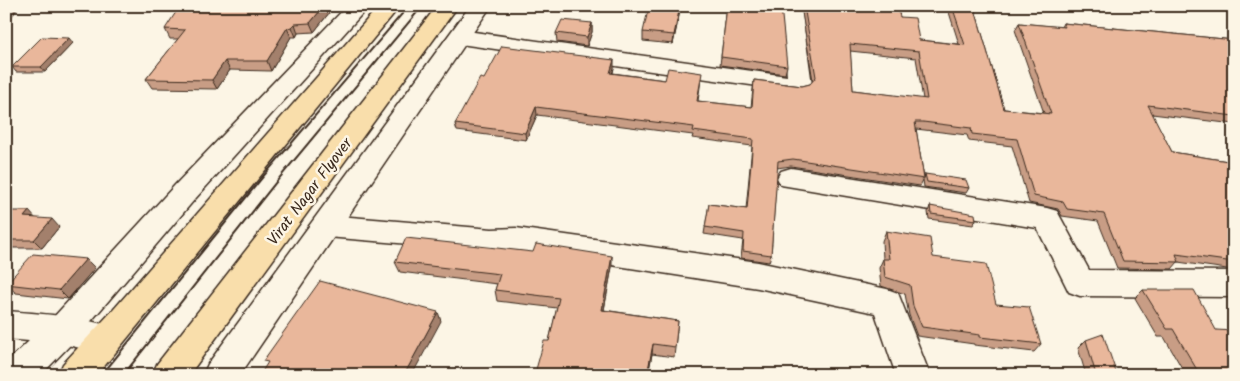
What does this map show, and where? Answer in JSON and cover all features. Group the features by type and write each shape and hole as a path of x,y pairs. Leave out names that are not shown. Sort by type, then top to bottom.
{"main road":[{"path":"75,375 390,6"},
{"name":"Virat Nagar Flyover","path":"168,375 448,6"}],"street":[{"path":"18,375 62,330 186,192 359,6"},
{"path":"220,375 481,6"},
{"path":"460,37 800,85 791,6"},
{"path":"790,178 1047,219 1080,282 1234,284"},
{"path":"327,226 492,240 516,239 758,275 887,302 913,375"},
{"path":"6,325 62,330 116,329"}],"lane":[{"path":"111,375 269,180 416,6"}],"building":[{"path":"6,6 12,6 6,15"},
{"path":"217,6 324,6 310,23 295,24 287,28 267,61 225,61 212,80 146,79 185,30 165,29 178,9"},
{"path":"649,6 680,6 674,35 643,32"},
{"path":"727,6 781,6 787,66 721,57"},
{"path":"804,6 897,6 900,17 915,18 919,40 965,45 952,6 974,6 1004,109 1051,114 1019,23 1065,27 1063,23 1234,40 1234,116 1148,105 1172,152 1234,162 1234,262 1176,254 1179,262 1123,261 1104,214 1067,209 1063,202 1034,196 1017,139 972,134 971,128 915,122 924,179 793,159 778,161 771,255 743,251 744,233 705,227 709,204 747,209 753,139 693,131 694,127 536,107 525,133 455,124 480,78 484,79 502,46 614,60 610,73 665,80 668,68 702,73 697,101 752,107 754,80 802,86 810,84 816,77","holes":["850,44 919,51 927,99 853,90"]},
{"path":"562,20 592,23 587,37 556,33"},
{"path":"42,37 69,38 41,67 12,67"},
{"path":"925,174 966,180 969,188 927,182"},
{"path":"930,206 975,214 976,220 931,214"},
{"path":"6,211 29,211 24,217 52,219 34,240 6,240"},
{"path":"886,231 930,238 933,257 986,264 996,304 1029,307 1041,344 980,337 980,335 922,327 913,306 910,285 885,277 883,259 889,259"},
{"path":"406,238 533,252 536,244 612,256 602,310 678,321 675,347 653,344 647,375 544,375 535,373 544,341 549,341 559,298 495,290 500,274 395,262"},
{"path":"33,254 86,259 59,290 6,284"},
{"path":"320,281 438,312 404,375 260,375 268,362 263,361"},
{"path":"1143,290 1194,290 1216,330 1234,331 1234,375 1200,375 1173,329 1167,329"},
{"path":"1103,334 1117,375 1096,375 1086,340"}]}
